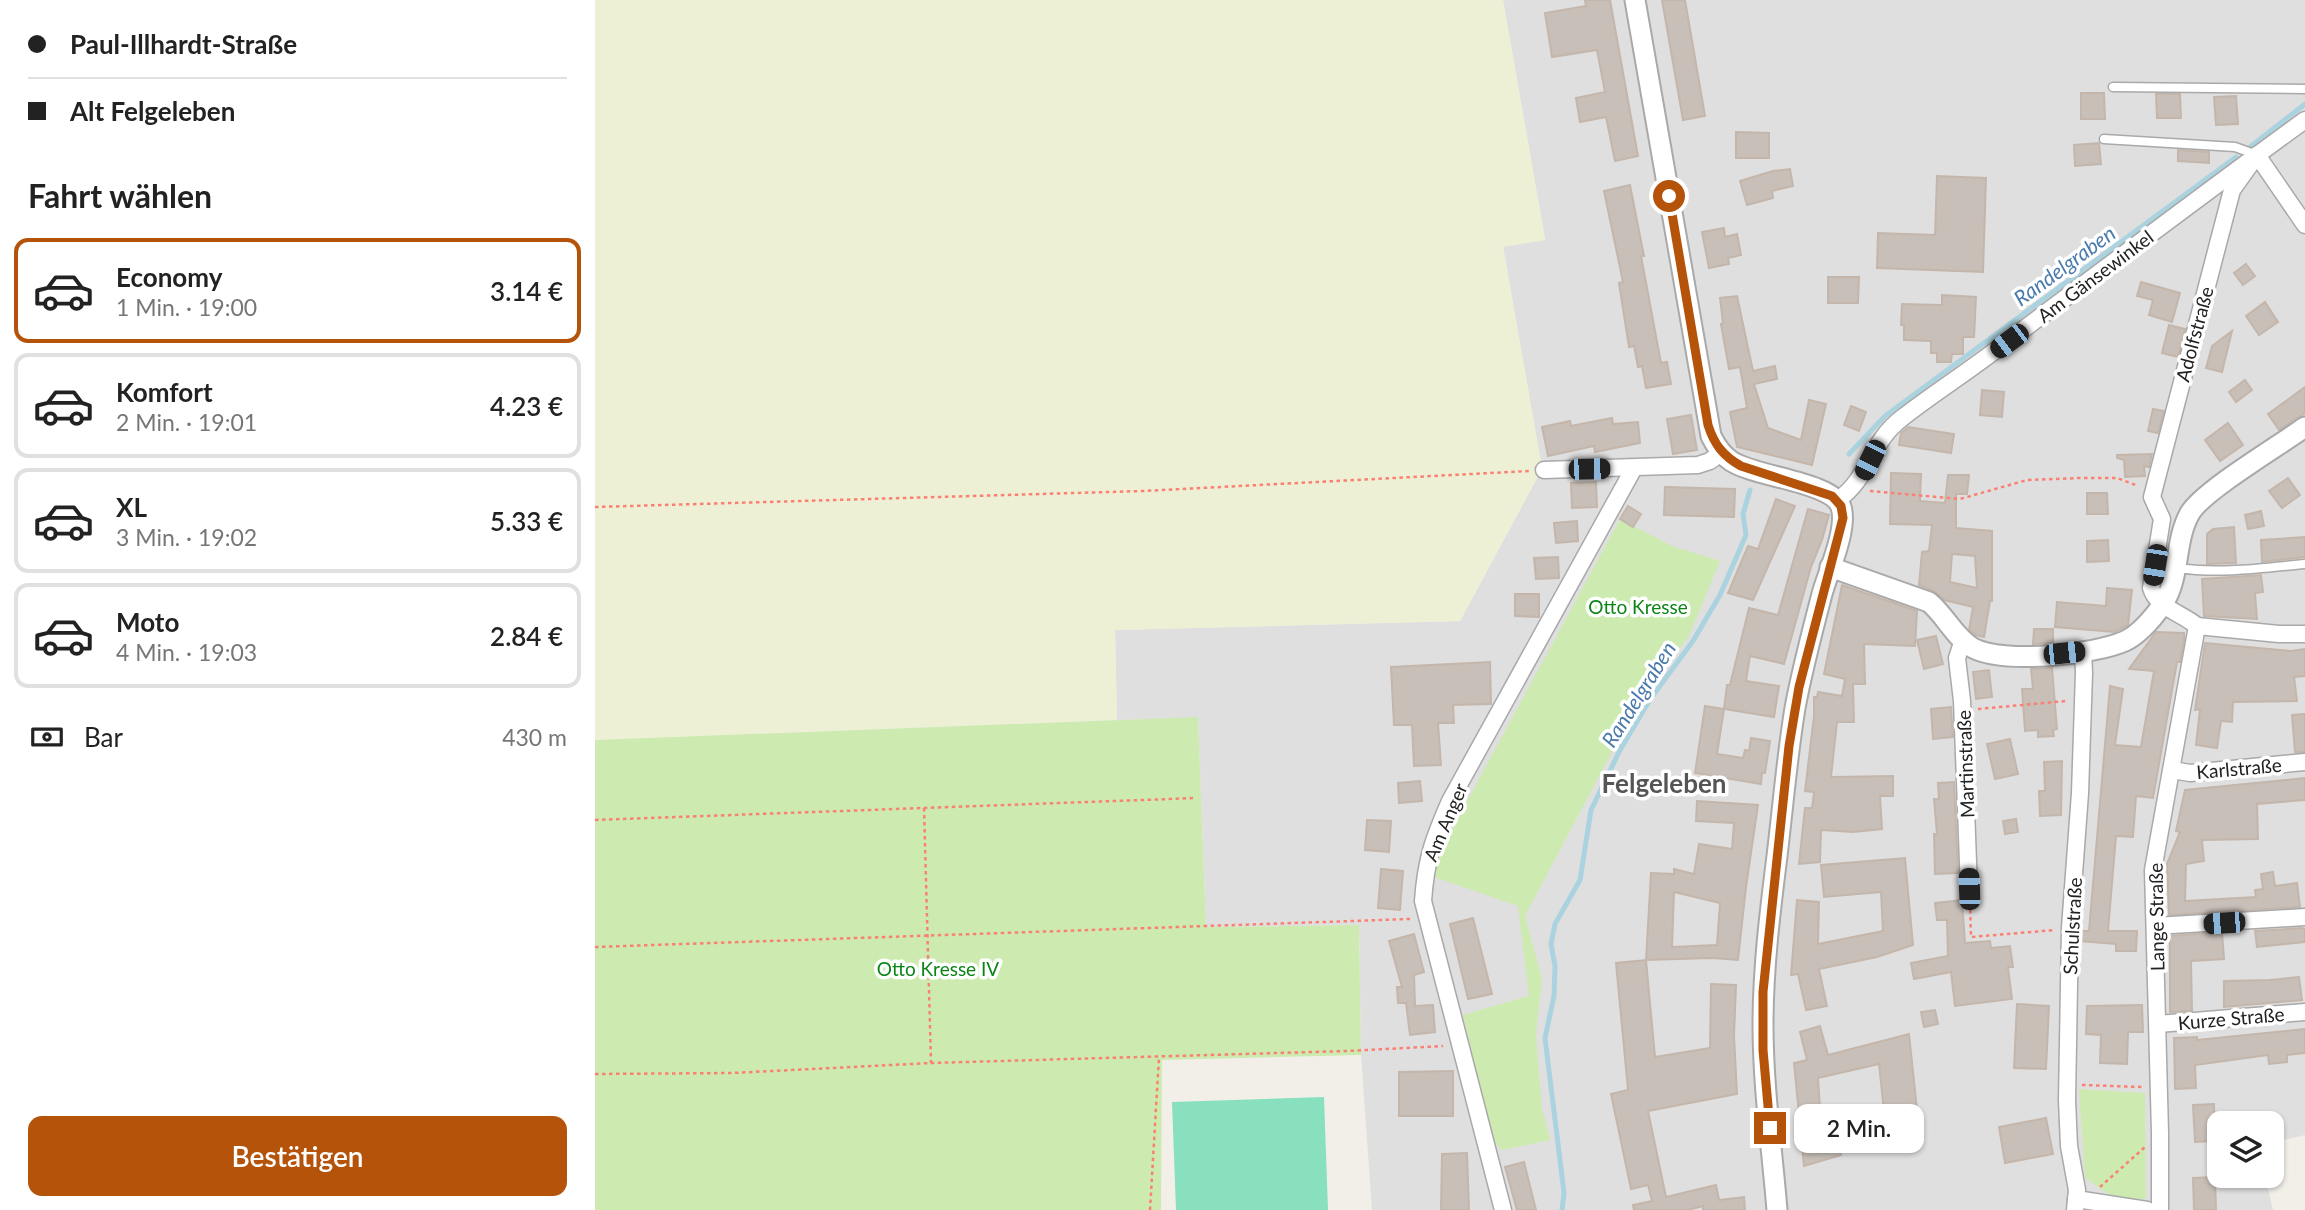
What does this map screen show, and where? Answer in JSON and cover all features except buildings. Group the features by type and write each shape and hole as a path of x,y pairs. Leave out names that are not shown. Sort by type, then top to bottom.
{"street":[{"path":"1635,0 1711,436 1722,452 1741,466 1845,495 1842,526 1802,675 1794,716 1766,964 1763,1050 1777,1210"},
{"name":"Am Gänsewinkel","path":"1845,495 1880,439 1901,418 2305,120"},
{"path":"2257,155 2305,225"},
{"name":"Adolfstraße","path":"2162,605 2151,588 2162,519 2152,497 2156,475 2232,190 2257,155"},
{"path":"1830,567 1929,602 1940,611 1963,640 1985,653 2005,656 2083,651 2127,640 2141,630 2162,605 2172,586 2191,512 2201,501 2305,427"},
{"path":"1544,470 1699,465 1722,452"},
{"name":"Am Anger","path":"1503,1210 1427,919 1423,901 1425,869 1450,801 1634,468"},
{"path":"2162,519 2186,525"},
{"path":"2162,605 2183,615 2197,626 2279,635 2305,634"},
{"name":"Lange Straße","path":"2159,1210 2160,1133 2153,870 2197,626"},
{"name":"Martinstraße","path":"1963,640 1957,658 1963,710 1969,889"},
{"name":"Schulstraße","path":"2081,1203 2067,1125 2067,1084 2070,928 2080,793 2083,651"},
{"name":"Karlstraße","path":"2172,770 2190,773 2305,762"},
{"path":"2155,926 2305,917"},
{"name":"Kurze Straße","path":"2158,1024 2305,1012"},
{"path":"2081,1203 2147,1210"}],"lane":[{"path":"2113,87 2305,89"},
{"path":"2103,139 2235,147 2257,155"},
{"path":"2177,568 2201,572 2234,571 2305,564"}],"path":[{"path":"595,507 1143,491 1544,470"},
{"path":"1845,495 1960,499 2027,480 2123,480"},
{"path":"1963,710 2083,699"},
{"path":"595,820 1196,798"},
{"path":"924,808 931,1063"},
{"path":"1969,889 1971,937 2070,928"},
{"path":"595,947 1427,919"},
{"path":"595,1074 732,1073 931,1063 1347,1051 1460,1045"},
{"path":"1150,1210 1159,1057"},
{"path":"2067,1084 2159,1087"},
{"path":"2081,1203 2160,1133"}],"shaded area":[{"path":"1503,0 2305,0 2305,1135 2284,1140 2284,1111 2207,1111 2207,1188 2268,1188 2273,1210 1372,1210 1361,1055 1359,925 1206,927 1198,718 1117,720 1115,630 1460,621 1542,469 1503,246 1545,239"}],"green space":[{"path":"595,0 1503,0 1545,240 1503,247 1542,469 1460,621 1115,630 1117,720 595,740"},
{"name":"Otto Kresse","path":"1620,519 1672,546 1720,561 1689,636 1632,714 1525,916 1542,979 1536,1035 1542,1109 1550,1140 1502,1150 1492,1141 1463,1015 1529,996 1518,906 1431,876 1458,818"},
{"name":"Otto Kresse IV","path":"1198,717 1206,927 1359,925 1361,1055 1162,1060 1161,1210 595,1210 595,740"},
{"path":"2079,1089 2145,1093 2146,1198 2121,1199 2085,1177"},
{"path":"1324,1097 1328,1210 1176,1210 1172,1102"}],"waterway":[{"name":"Randelgraben","path":"2250,147 2305,104"},
{"name":"Randelgraben","path":"1849,454 1885,416 2236,157"},
{"name":"Randelgraben","path":"1562,1210 1564,1193 1545,1038 1554,996 1555,966 1551,944 1555,924 1580,880 1591,810 1620,750 1651,698 1693,641 1720,595 1746,535 1743,514 1750,490"}],"district":[{"name":"Felgeleben","path":"1664,783"}],"route":[{"path":"1669,196 1711,436 1722,452 1741,466 1827,492 1838,500 1843,518 1799,687 1789,746 1763,992 1763,1050 1770,1128"}]}
